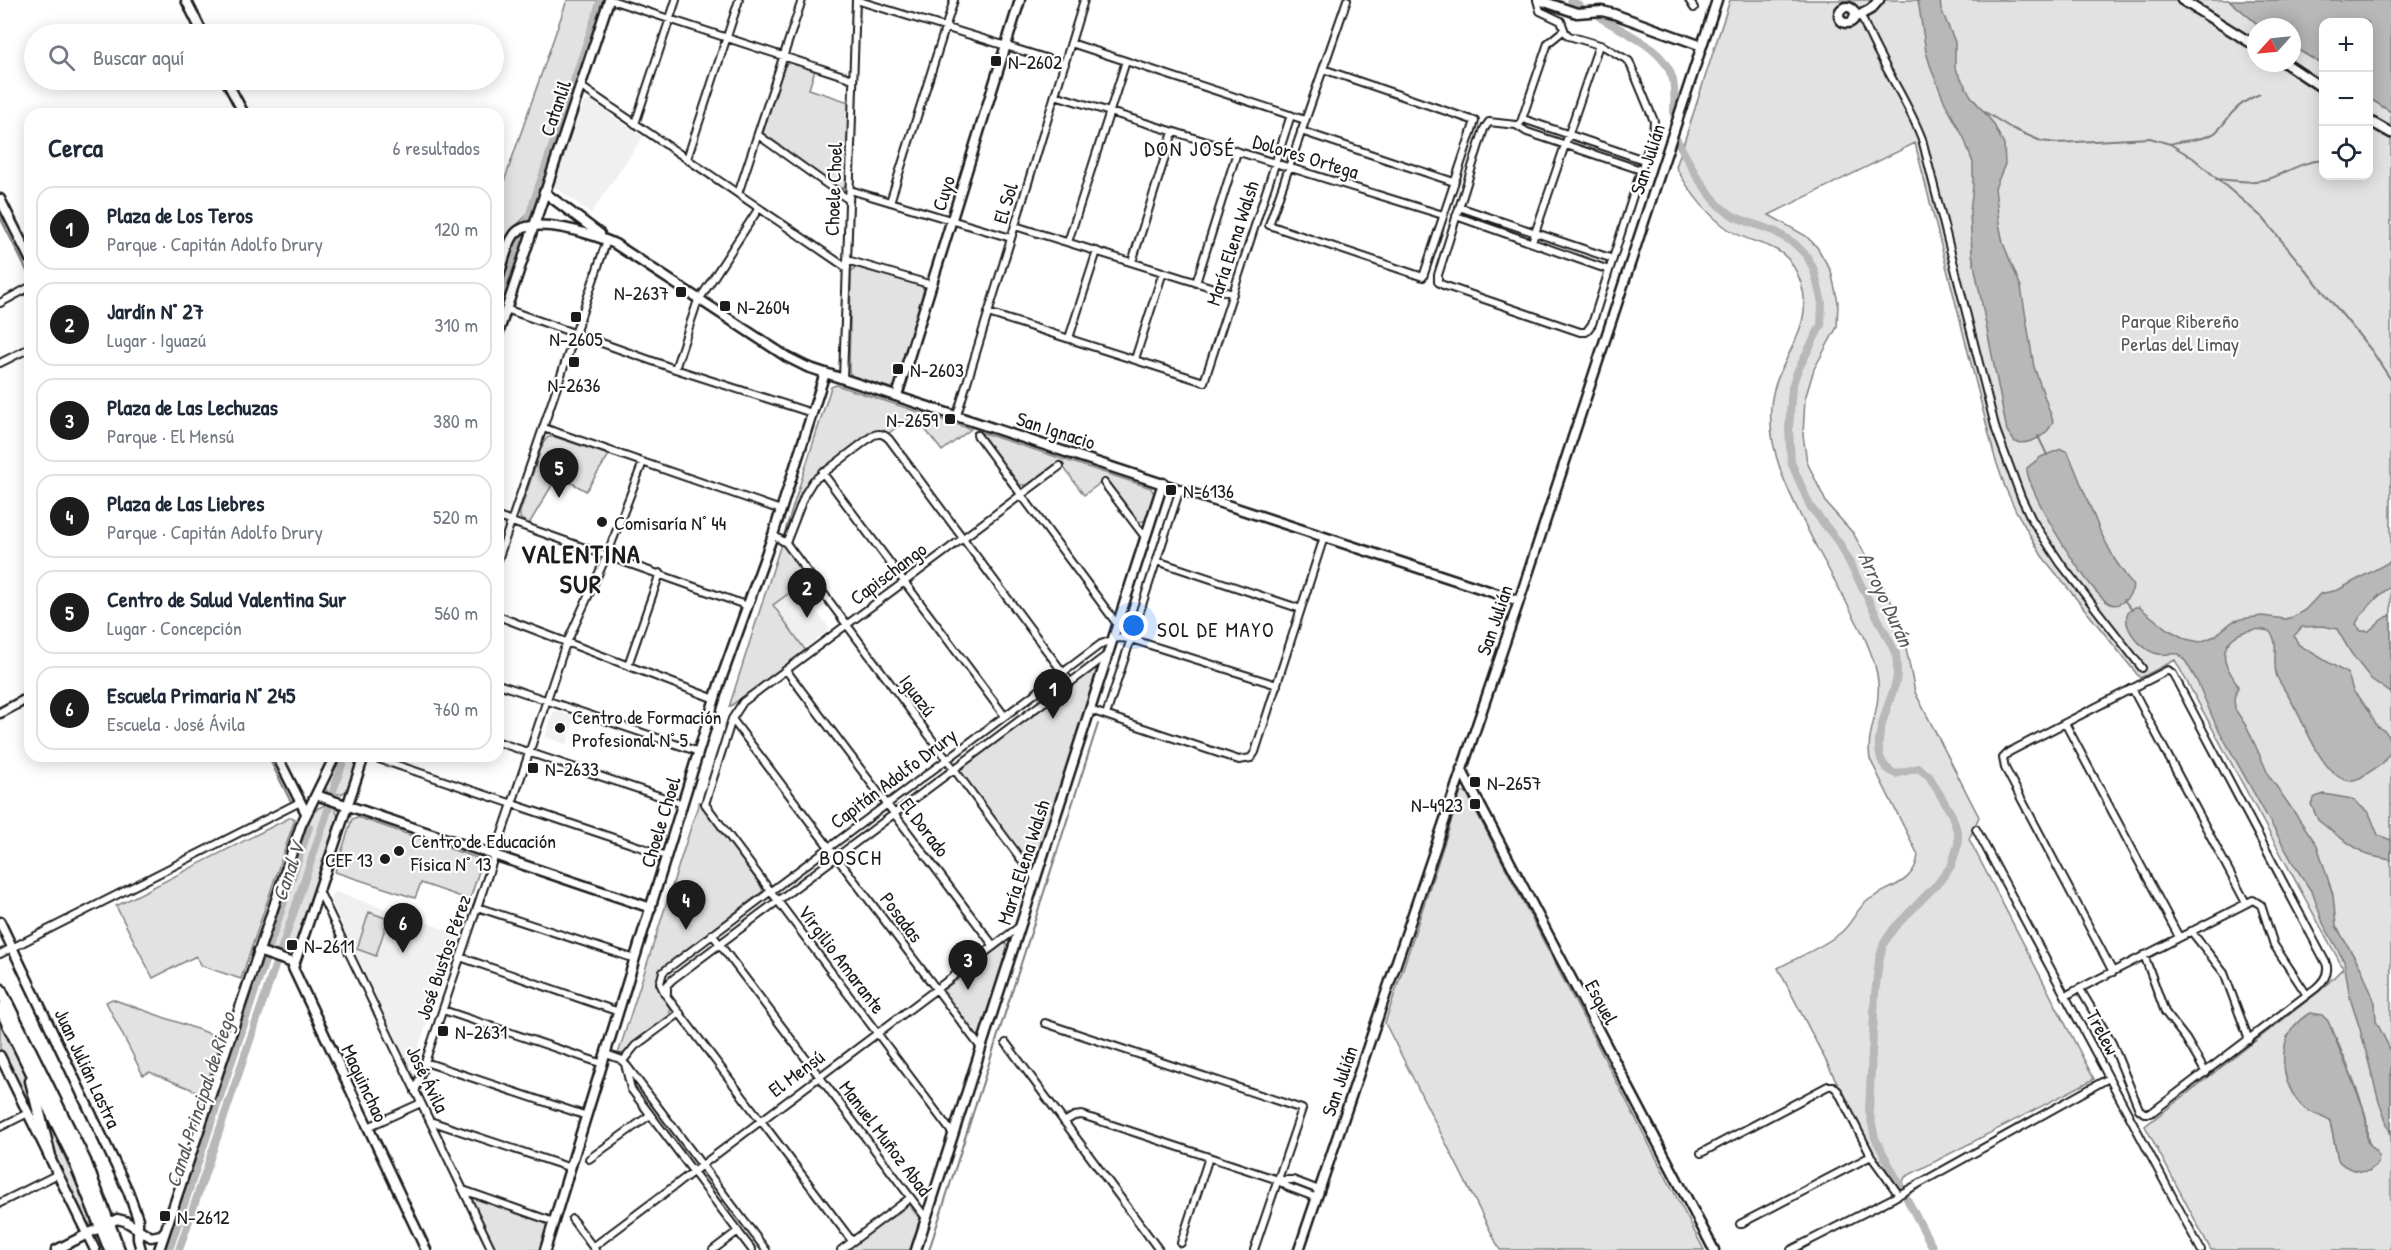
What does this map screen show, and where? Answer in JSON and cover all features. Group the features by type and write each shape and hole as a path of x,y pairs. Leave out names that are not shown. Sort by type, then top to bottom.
{"highway":[{"path":"0,989 76,1142 105,1225 110,1250"},
{"path":"0,1008 119,1250"},
{"path":"22,1052 50,1156"}],"street":[{"path":"186,0 199,24"},
{"path":"610,0 853,79"},
{"name":"Catanlil","path":"504,315 610,0"},
{"path":"635,124 676,0"},
{"path":"687,159 739,0"},
{"path":"738,194 802,0"},
{"path":"856,0 1065,64"},
{"name":"Choele Choel","path":"843,379 856,0"},
{"path":"890,202 954,0"},
{"name":"Cuyo","path":"897,396 1020,0"},
{"name":"El Sol","path":"957,415 1084,0"},
{"name":"María Elena Walsh","path":"1347,0 1269,225 1423,277 1443,215"},
{"path":"1641,170 1527,132 1516,124 1489,122 1484,129 1456,216 1438,275 1438,282 1580,332 1588,330 1610,270 1654,129 1653,117 1631,64 1623,56 1599,45 1569,36 1564,30 1562,21 1538,10 1538,0 1577,13 1602,11 1614,14 1702,46"},
{"path":"1689,0 1694,8"},
{"name":"San Julián","path":"1299,1250 1519,601 1717,0"},
{"path":"2182,0 2247,40"},
{"path":"1878,1 1858,16 1849,23 1842,21 1841,11 1846,4 1858,16 1916,123 1996,430 2021,497 2032,520 2061,564 2142,668"},
{"path":"1516,124 1523,119 1548,43 1564,30"},
{"path":"1071,43 1305,120"},
{"path":"1532,242 1599,45"},
{"path":"1068,242 1126,61"},
{"path":"1323,69 1475,121 1443,215"},
{"path":"2298,72 2319,86"},
{"path":"580,86 847,268"},
{"path":"231,90 241,108"},
{"name":"Dolores Ortega","path":"1055,95 1443,215"},
{"name":"María Elena Walsh","path":"1135,359 1204,382 1291,115"},
{"path":"1523,119 1644,160"},
{"path":"2373,123 2391,133"},
{"path":"1301,131 1454,182"},
{"path":"1132,262 1173,132"},
{"path":"758,135 849,200"},
{"path":"1196,283 1237,152"},
{"path":"850,190 1011,238"},
{"name":"San Ignacio","path":"544,192 607,240 800,364 1519,601"},
{"path":"0,200 24,247"},
{"path":"1459,207 1613,259"},
{"path":"675,369 699,299 759,208"},
{"path":"1456,216 1610,270"},
{"path":"1015,226 1233,294"},
{"path":"504,262 513,236 520,229 533,227"},
{"name":"San Ignacio","path":"533,227 576,229 607,240"},
{"path":"504,545 607,240"},
{"path":"1069,338 1097,251"},
{"path":"847,260 932,285"},
{"path":"988,313 1135,359 1163,272"},
{"path":"0,303 24,290"},
{"path":"506,309 675,369 812,413"},
{"path":"0,363 24,351"},
{"name":"Choele Choel","path":"545,1250 715,699 773,535 825,373"},
{"path":"544,429 781,510"},
{"path":"786,543 805,494 822,472 872,436 881,434 889,439 1070,682"},
{"path":"977,435 1117,624"},
{"name":"José Bustos Pérez","path":"415,1092 567,642 607,555 643,462"},
{"name":"Capischango","path":"738,708 1060,466"},
{"path":"822,472 1004,715"},
{"path":"1104,483 1145,537"},
{"name":"María Elena Walsh","path":"916,1250 1162,483"},
{"path":"1106,716 1180,489"},
{"path":"504,519 748,606"},
{"name":"Iguazú","path":"773,535 786,543 1035,878"},
{"path":"1090,710 1239,760 1248,760 1255,752 1324,537"},
{"path":"1157,561 1301,609"},
{"path":"628,666 660,573"},
{"path":"504,618 715,699"},
{"name":"Capitán Adolfo Drury","path":"668,997 660,983 663,972 1094,647 1112,639 1131,639 1277,685"},
{"name":"Capitán Adolfo Drury","path":"668,997 666,989 669,982 1107,655"},
{"name":"El Dorado","path":"786,670 993,945"},
{"path":"2080,988 2112,1043 2141,1111 2151,1113 2320,985 2326,976 2326,963 2173,674 2166,670 2007,753 2002,761 2112,972"},
{"path":"504,686 699,752"},
{"path":"2132,688 2246,903"},
{"path":"0,713 24,701"},
{"name":"Choele Choel","path":"705,804 732,719 738,708"},
{"name":"Posadas","path":"732,719 981,1048"},
{"path":"2065,723 2179,937"},
{"path":"504,744 683,804"},
{"path":"281,762 306,813"},
{"path":"159,1250 306,813 332,762"},
{"path":"258,951 293,963 362,762"},
{"path":"388,762 667,856"},
{"name":"Esquel","path":"1461,769 1714,1250"},
{"path":"316,795 651,908"},
{"path":"0,954 300,802"},
{"name":"Virgilio Amarante","path":"705,804 953,1134"},
{"name":"Trelew","path":"1976,829 2201,1250"},
{"name":"José Ávila","path":"318,890 492,1250"},
{"path":"2065,996 2246,903 2256,901 2261,905 2274,945 2307,995"},
{"path":"477,907 635,959"},
{"name":"Juan Julián Lastra","path":"0,922 128,1191 138,1219 138,1239 141,1250"},
{"name":"El Mensú","path":"594,1248 1020,926"},
{"path":"2191,931 2224,973 2249,1040"},
{"name":"Manuel Muñoz Abad","path":"712,934 926,1218"},
{"path":"2145,955 2165,1012 2186,1039 2206,1072"},
{"path":"460,957 619,1012"},
{"name":"Maquinchao","path":"293,963 294,972 426,1250"},
{"path":"668,997 852,1242"},
{"path":"443,1010 603,1064"},
{"path":"680,1013 635,1046 624,1062 629,1086 752,1250"},
{"path":"1046,1023 1302,1109 1254,1250"},
{"path":"1006,1044 1159,1250"},
{"path":"606,1054 624,1062 766,1250"},
{"path":"0,1057 95,1250"},
{"path":"425,1062 587,1116"},
{"path":"1791,1250 1899,1195 2109,1078"},
{"path":"1701,1153 1830,1085 1838,1091 1870,1156 1899,1195"},
{"path":"368,1127 421,1103"},
{"path":"0,1127 28,1113"},
{"path":"589,1160 650,1115"},
{"path":"1064,1122 1074,1116 1082,1115 1278,1180 1288,1187 1318,1194"},
{"path":"430,1121 571,1168"},
{"path":"1740,1224 1870,1156"},
{"path":"1181,1243 1209,1157"},
{"path":"0,1203 58,1174"},
{"path":"463,1190 554,1222"},
{"path":"841,1250 910,1198"},
{"path":"56,1250 105,1225 120,1220 154,1237 166,1230"},
{"path":"572,1220 594,1248"},
{"path":"713,1250 738,1231"}],"shaded area":[{"path":"1918,0 1940,0 1941,9 1955,42 1955,68 1971,96 1993,123 2004,145 2005,164 1995,188 1999,223 2003,243 2021,287 2034,367 2053,421 2043,435 2032,441 2015,442 2007,431 1972,254 1970,212 1973,163 1964,138 1945,103 1932,71 1926,52"},
{"path":"2229,0 2391,0 2391,112 2373,101 2373,18 2319,18 2319,63 2301,52 2301,18 2250,18"},
{"path":"590,100 643,137 591,213 556,188 554,183 584,102"},
{"path":"2061,449 2068,452 2100,531 2115,560 2133,586 2129,596 2119,604 2113,605 2102,598 2076,564 2048,519 2029,479 2027,468 2041,457"},
{"path":"2391,561 2391,587 2371,604 2356,624 2361,631 2369,631 2381,620 2391,615 2391,693 2371,679 2351,653 2337,629 2323,626 2302,627 2294,636 2299,645 2348,674 2353,691 2369,710 2377,726 2386,732 2391,743 2390,753 2382,764 2360,778 2350,781 2340,778 2316,750 2277,677 2275,646 2273,635 2269,631 2254,630 2238,634 2228,645 2225,661 2238,687 2234,698 2235,709 2248,729 2269,776 2317,845 2333,895 2336,926 2362,970 2375,1003 2376,1021 2391,1051 2391,1135 2379,1102 2350,998 2344,961 2323,923 2313,894 2293,863 2215,723 2186,662 2179,654 2159,654 2146,649 2131,632 2127,618 2128,612 2139,607 2167,629 2186,639 2200,642 2215,636 2232,622 2241,619 2262,616 2285,619 2293,617 2305,610 2320,594 2338,590"},
{"path":"802,583 815,600 810,603 830,629 805,648 773,605"},
{"name":"Centro de Formación Profesional N° 5","path":"557,711 575,718 567,744 545,737 553,713"},
{"path":"2324,794 2352,799 2369,813 2378,835 2391,840 2391,860 2367,855 2318,820 2311,804 2315,797"},
{"path":"336,892 453,932 456,937 413,1064 409,1065 331,902 331,896"},
{"path":"2311,1013 2322,1015 2328,1021 2363,1107 2367,1141 2379,1156 2378,1163 2369,1171 2352,1169 2338,1160 2330,1121 2305,1109 2289,1086 2285,1072 2285,1044 2299,1021"}],"green space":[{"path":"567,0 598,0 526,216 509,233 504,246 504,182"},
{"name":"Parque Ribereño Perlas del Limay","path":"1730,0 2229,0 2250,18 2247,18 2247,72 2301,72 2301,52 2319,63 2319,180 2373,180 2373,101 2391,112 2391,1250 2211,1250 2145,1126 2320,991 2343,968 2175,660 2140,678 2042,556 2016,511 1995,458 1915,143 1769,215 1806,236 1817,247 1831,271 1838,302 1837,327 1814,369 1805,399 1803,435 1807,462 1827,504 1853,533 1888,595 1901,624 1915,692 1979,817 1969,839 2094,1079 1905,1177 1901,1187 1874,1154 1778,968 1825,944 1843,931 1866,902 1906,879 1916,865 1918,855 1870,759 1869,743 1878,687 1877,672 1872,657 1864,636 1784,480 1773,444 1771,407 1779,376 1799,331 1803,316 1804,300 1801,283 1788,259 1771,247 1739,236 1728,229 1705,209 1676,167","holes":["2305,1016 2332,1028 2366,1118 2368,1140 2377,1151 2359,1171 2338,1160 2330,1121 2305,1109 2288,1082 2287,1037"]},
{"path":"788,62 815,70 809,89 849,102 844,188 839,188 763,133 784,67"},
{"path":"518,236 524,236 525,240 504,306 504,270"},
{"path":"855,267 920,285 925,290 895,385 891,388 853,377 849,372 851,272"},
{"path":"836,385 971,429 942,451 914,415 889,433 882,430 872,432 810,479 794,514 788,544 792,559 807,580 773,605 806,651 729,707 831,387"},
{"path":"980,432 1151,488 1155,496 1147,520 1139,522 1106,479 1084,495 1059,461 1027,485 1020,485"},
{"path":"548,437 555,437 609,455 586,491 558,475 529,524 520,518 520,512 543,443"},
{"path":"1095,667 1097,673 1038,857 1030,863 962,776 960,770"},
{"path":"335,762 358,762 348,790 341,794 328,793 325,787"},
{"path":"1461,792 1466,792 1704,1250 1500,1250 1385,1023"},
{"path":"699,802 763,891 661,970 656,983 670,1009 670,1016 624,1053 618,1054"},
{"path":"328,804 334,807 338,816 293,950 285,954 267,948 265,944 307,820 318,808"},
{"path":"291,817 295,819 241,979 202,966 196,956 153,978 116,906"},
{"name":"Centro de Educación Física N° 13","path":"357,817 480,859 482,862 471,896 467,899 421,883 415,898 335,872 352,819"},
{"path":"369,912 388,919 376,956 357,949"},
{"path":"1005,943 1008,947 980,1034 976,1037 942,991"},
{"path":"112,999 222,1038 203,1094 150,1072 143,1075 106,1002"},
{"path":"0,1021 23,1068 43,1136 0,1048"},
{"path":"44,1112 93,1219 91,1224 86,1222 53,1156"},
{"path":"473,1197 545,1221 548,1229 542,1250 493,1250 470,1200"},
{"path":"909,1205 920,1219 911,1250 847,1250"}],"waterway":[{"name":"Canal Principal de Riego","path":"527,223 601,0"},
{"name":"Arroyo Durán","path":"1571,0 1581,7"},
{"name":"Arroyo Durán","path":"1601,18 1642,42 1668,67 1675,96 1674,115"},
{"path":"2170,144 2213,134 2238,107 2260,94"},
{"path":"1985,112 2011,128 2041,141 2057,143 2150,138 2170,144 2193,158 2263,218 2372,351 2391,380"},
{"name":"Arroyo Durán","path":"1677,140 1697,177 1719,206 1735,217 1776,232 1795,244 1807,256 1814,270 1822,303 1821,325 1797,372 1792,387 1789,428 1791,462 1810,506 1840,544 1896,654 1897,679 1880,732 1880,757 1886,767 1896,774 1918,768 1929,776 1952,815 1958,834 1958,845 1951,866 1939,882 1894,928 1884,943 1879,960 1869,1110 1875,1138 1901,1187"},
{"path":"2216,179 2260,181 2319,161"},
{"path":"0,217 24,265"},
{"name":"Canal Principal de Riego","path":"504,289 522,235"},
{"path":"2038,436 2047,455"},
{"path":"2124,600 2132,610"},
{"path":"929,1250 1098,724"},
{"path":"271,762 290,800"},
{"name":"Canal Principal de Riego","path":"332,794 343,762"},
{"name":"Canal V","path":"281,950 330,804"},
{"name":"Canal Principal de Riego","path":"269,947 309,827"},
{"name":"Canal Principal de Riego","path":"169,1250 265,961"},
{"name":"Canal V","path":"179,1250 275,966"},
{"name":"Arroyo Durán","path":"1907,1199 1934,1250"}],"place":[{"name":"N-2602","path":"996,61"},
{"name":"N-2637","path":"681,292"},
{"name":"N-2604","path":"725,306"},
{"name":"N-2605","path":"576,317"},
{"name":"N-2636","path":"574,362"},
{"name":"N-2603","path":"898,369"},
{"name":"N-2659","path":"950,419"},
{"name":"N-6136","path":"1171,490"},
{"name":"Centro de Salud Valentina Sur","path":"559,498"},
{"name":"Comisaría N° 44","path":"602,522"},
{"name":"Jardín N° 27","path":"807,618"},
{"name":"Plaza de Los Teros","path":"1053,719"},
{"name":"Centro de Formación Profesional N° 5","path":"560,728"},
{"name":"N-2633","path":"533,768"},
{"name":"N-2657","path":"1475,782"},
{"name":"N-4923","path":"1475,804"},
{"name":"Centro de Educación Física N° 13","path":"399,851"},
{"name":"CEF 13","path":"385,859"},
{"name":"Plaza de Las Liebres","path":"686,930"},
{"name":"N-2611","path":"292,945"},
{"name":"Escuela Primaria N° 245","path":"403,953"},
{"name":"Plaza de Las Lechuzas","path":"968,990"},
{"name":"N-2631","path":"443,1031"},
{"name":"N-2612","path":"165,1216"}],"district":[{"name":"DON JOSÉ","path":"1190,148"},
{"name":"VALENTINA SUR","path":"581,568"},
{"name":"SOL DE MAYO","path":"1216,629"},
{"name":"BOSCH","path":"851,857"}]}
